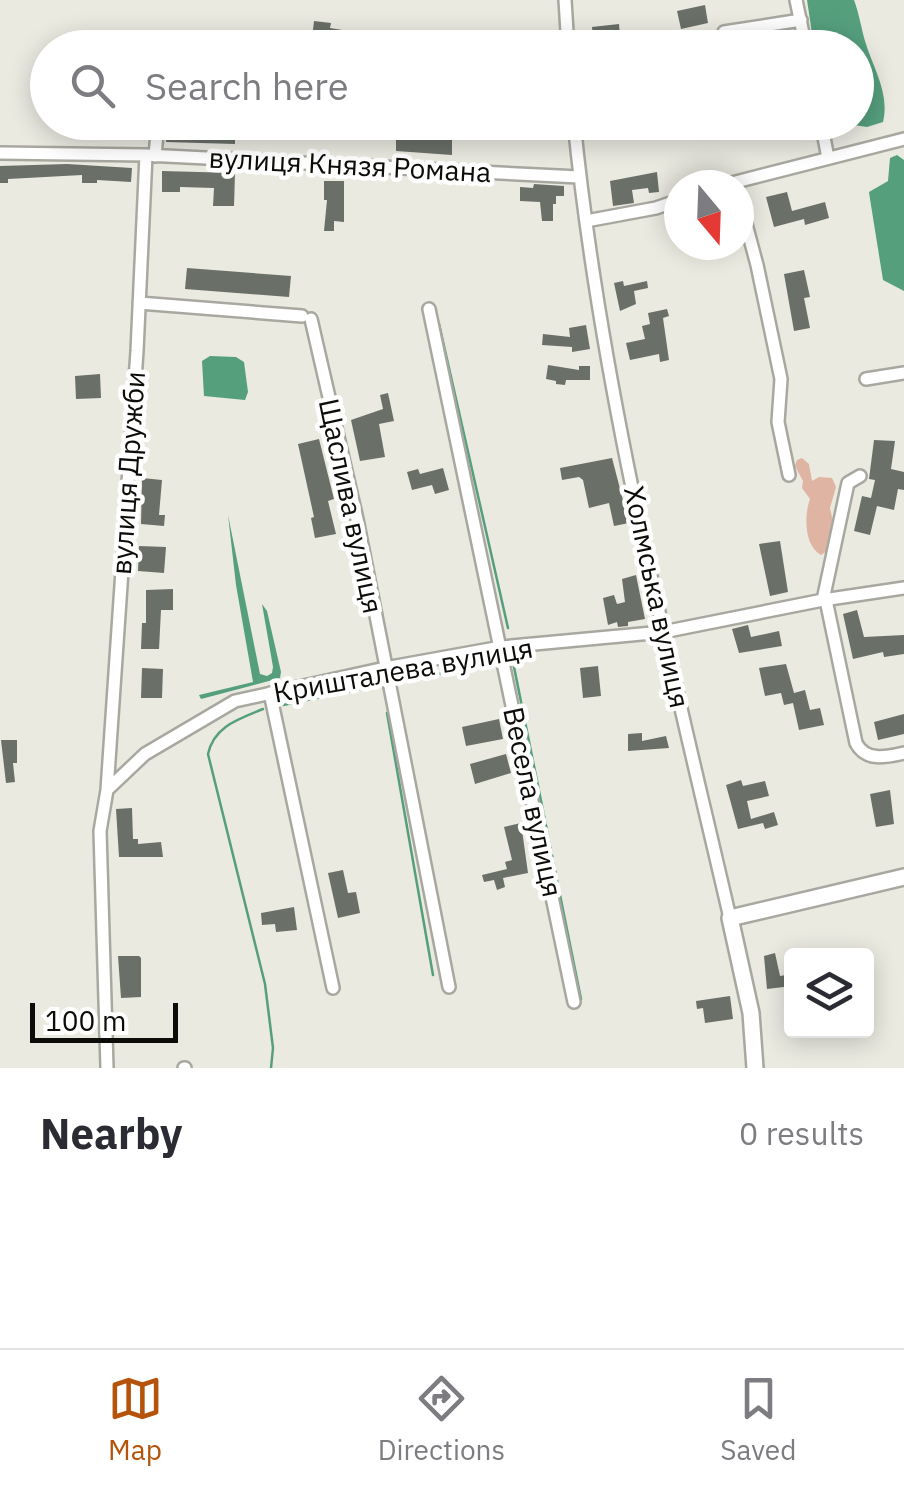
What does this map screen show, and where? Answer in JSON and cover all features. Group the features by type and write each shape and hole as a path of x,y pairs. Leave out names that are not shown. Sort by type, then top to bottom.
{"street":[{"path":"565,0 567,30"},
{"path":"796,0 802,30"},
{"path":"737,30 800,20"},
{"path":"754,178 904,139"},
{"name":"вулиця Дружби","path":"107,1068 100,830 107,790 139,303 154,140"},
{"name":"Холмська вулиця","path":"576,140 620,427 751,1014 755,1068"},
{"path":"824,140 828,158"},
{"name":"вулиця Князя Романа","path":"0,153 150,156 580,177"},
{"path":"586,221 664,205"},
{"path":"754,253 782,378 778,422 789,474"},
{"name":"Щаслива вулиця","path":"139,303 307,317 357,519 449,987"},
{"name":"Весела вулиця","path":"429,309 574,1002"},
{"path":"866,379 904,373"},
{"path":"860,476 848,483 824,600 860,752 873,757 904,753"},
{"name":"Кришталева вулиця","path":"107,790 145,754 218,709 270,693 501,647 664,632 904,588"},
{"path":"270,693 334,988"},
{"path":"730,918 904,878"}],"shaded area":[{"path":"807,0 854,0 862,30 811,30"},
{"path":"874,67 882,91 883,122 874,125"},
{"path":"897,155 904,160 904,291 883,280 869,192 888,181 890,158"},
{"path":"210,356 236,357 244,362 248,392 245,400 204,396 202,361"},
{"path":"802,458 809,464 812,481 832,478 836,487 830,508 833,522 827,551 821,555 811,545 807,530 810,499 795,466"},
{"path":"228,515 260,674 267,676 273,667 262,604 281,672 280,678 201,699 199,695 253,682"}],"building":[{"path":"705,5 708,23 681,29 677,11"},
{"path":"314,21 331,23 330,28 342,30 313,30"},
{"path":"619,24 620,30 592,30"},
{"path":"235,140 235,144 166,142"},
{"path":"396,140 452,140 452,155 396,151"},
{"path":"67,164 132,168 131,182 82,183 82,175 8,179 8,183 0,183 0,166"},
{"path":"162,171 235,173 234,206 213,206 214,188 180,187 180,192 162,192"},
{"path":"657,172 659,192 649,193 648,188 632,190 634,203 613,206 610,181"},
{"path":"324,181 344,181 344,222 334,221 334,231 324,231"},
{"path":"534,184 564,186 564,196 556,196 553,204 553,221 542,221 540,202 520,201 520,187 533,188"},
{"path":"787,192 792,211 825,202 829,218 805,225 804,219 774,227 766,197"},
{"path":"187,268 291,276 289,297 185,289"},
{"path":"804,270 810,297 804,298 810,328 794,331 784,274"},
{"path":"623,281 624,286 647,281 648,288 634,291 636,304 620,311 614,283"},
{"path":"667,309 669,316 663,318 669,360 660,362 659,354 630,360 626,343 645,339 642,326 650,324 648,313"},
{"path":"586,325 590,349 572,352 572,347 542,345 543,334 570,337 569,328"},
{"path":"548,365 579,370 579,366 590,366 590,380 556,384 546,379"},
{"path":"100,374 101,398 76,399 75,376"},
{"path":"388,393 394,421 379,424 385,457 360,461 351,420 383,409 380,395"},
{"path":"319,439 334,499 328,501 336,534 315,538 298,444"},
{"path":"874,440 895,441 891,469 904,472 904,490 898,489 894,510 877,506 870,535 854,531 862,496 871,498 875,480 869,479"},
{"path":"612,458 629,523 614,526 609,503 589,508 583,480 562,480 560,468"},
{"path":"443,468 449,490 435,494 432,485 412,490 407,472 418,469 420,474"},
{"path":"142,478 162,480 159,515 165,515 164,526 141,524"},
{"path":"780,541 788,592 770,596 759,544"},
{"path":"139,546 166,547 164,573 138,571"},
{"path":"636,575 645,619 628,622 628,626 618,627 617,622 608,625 603,598 614,595 617,604 625,602 622,579"},
{"path":"173,589 173,610 161,610 159,649 141,649 146,590"},
{"path":"857,610 864,637 904,635 904,654 884,657 883,652 853,659 843,614"},
{"path":"748,625 751,637 779,631 782,646 739,653 732,629"},
{"path":"786,664 794,693 805,690 810,710 820,708 824,725 799,730 793,703 784,705 781,693 765,696 759,668"},
{"path":"598,666 601,696 583,698 580,668"},
{"path":"142,668 163,669 162,698 141,698"},
{"path":"904,714 904,734 878,740 874,722"},
{"path":"499,719 503,739 466,746 462,727"},
{"path":"642,733 642,741 666,736 669,748 628,751 628,734"},
{"path":"1,740 17,740 15,782 6,783"},
{"path":"506,754 511,773 475,784 470,764"},
{"path":"741,780 743,786 765,781 769,796 747,801 751,819 774,812 778,825 765,829 763,823 738,829 726,785"},
{"path":"890,790 894,824 876,827 870,794"},
{"path":"132,808 133,839 138,839 138,844 161,842 163,857 119,857 116,809"},
{"path":"521,823 528,873 503,878 505,887 497,890 494,880 484,882 482,875 507,869 505,862 512,860 504,827"},
{"path":"343,870 348,893 356,892 360,913 338,918 328,873"},
{"path":"294,907 297,930 276,932 275,924 262,925 261,913"},
{"path":"775,953 784,987 767,989 764,956"},
{"path":"118,956 141,958 141,997 121,998"},
{"path":"730,996 733,1019 705,1023 703,1008 697,1009 696,1001"}],"waterway":[{"path":"439,324 508,628"},
{"path":"513,662 581,999"},
{"path":"397,682 494,663"},
{"path":"283,705 380,685"},
{"path":"263,709 222,730 208,754 265,984 273,1048 271,1068"},
{"path":"387,713 433,975"}]}
